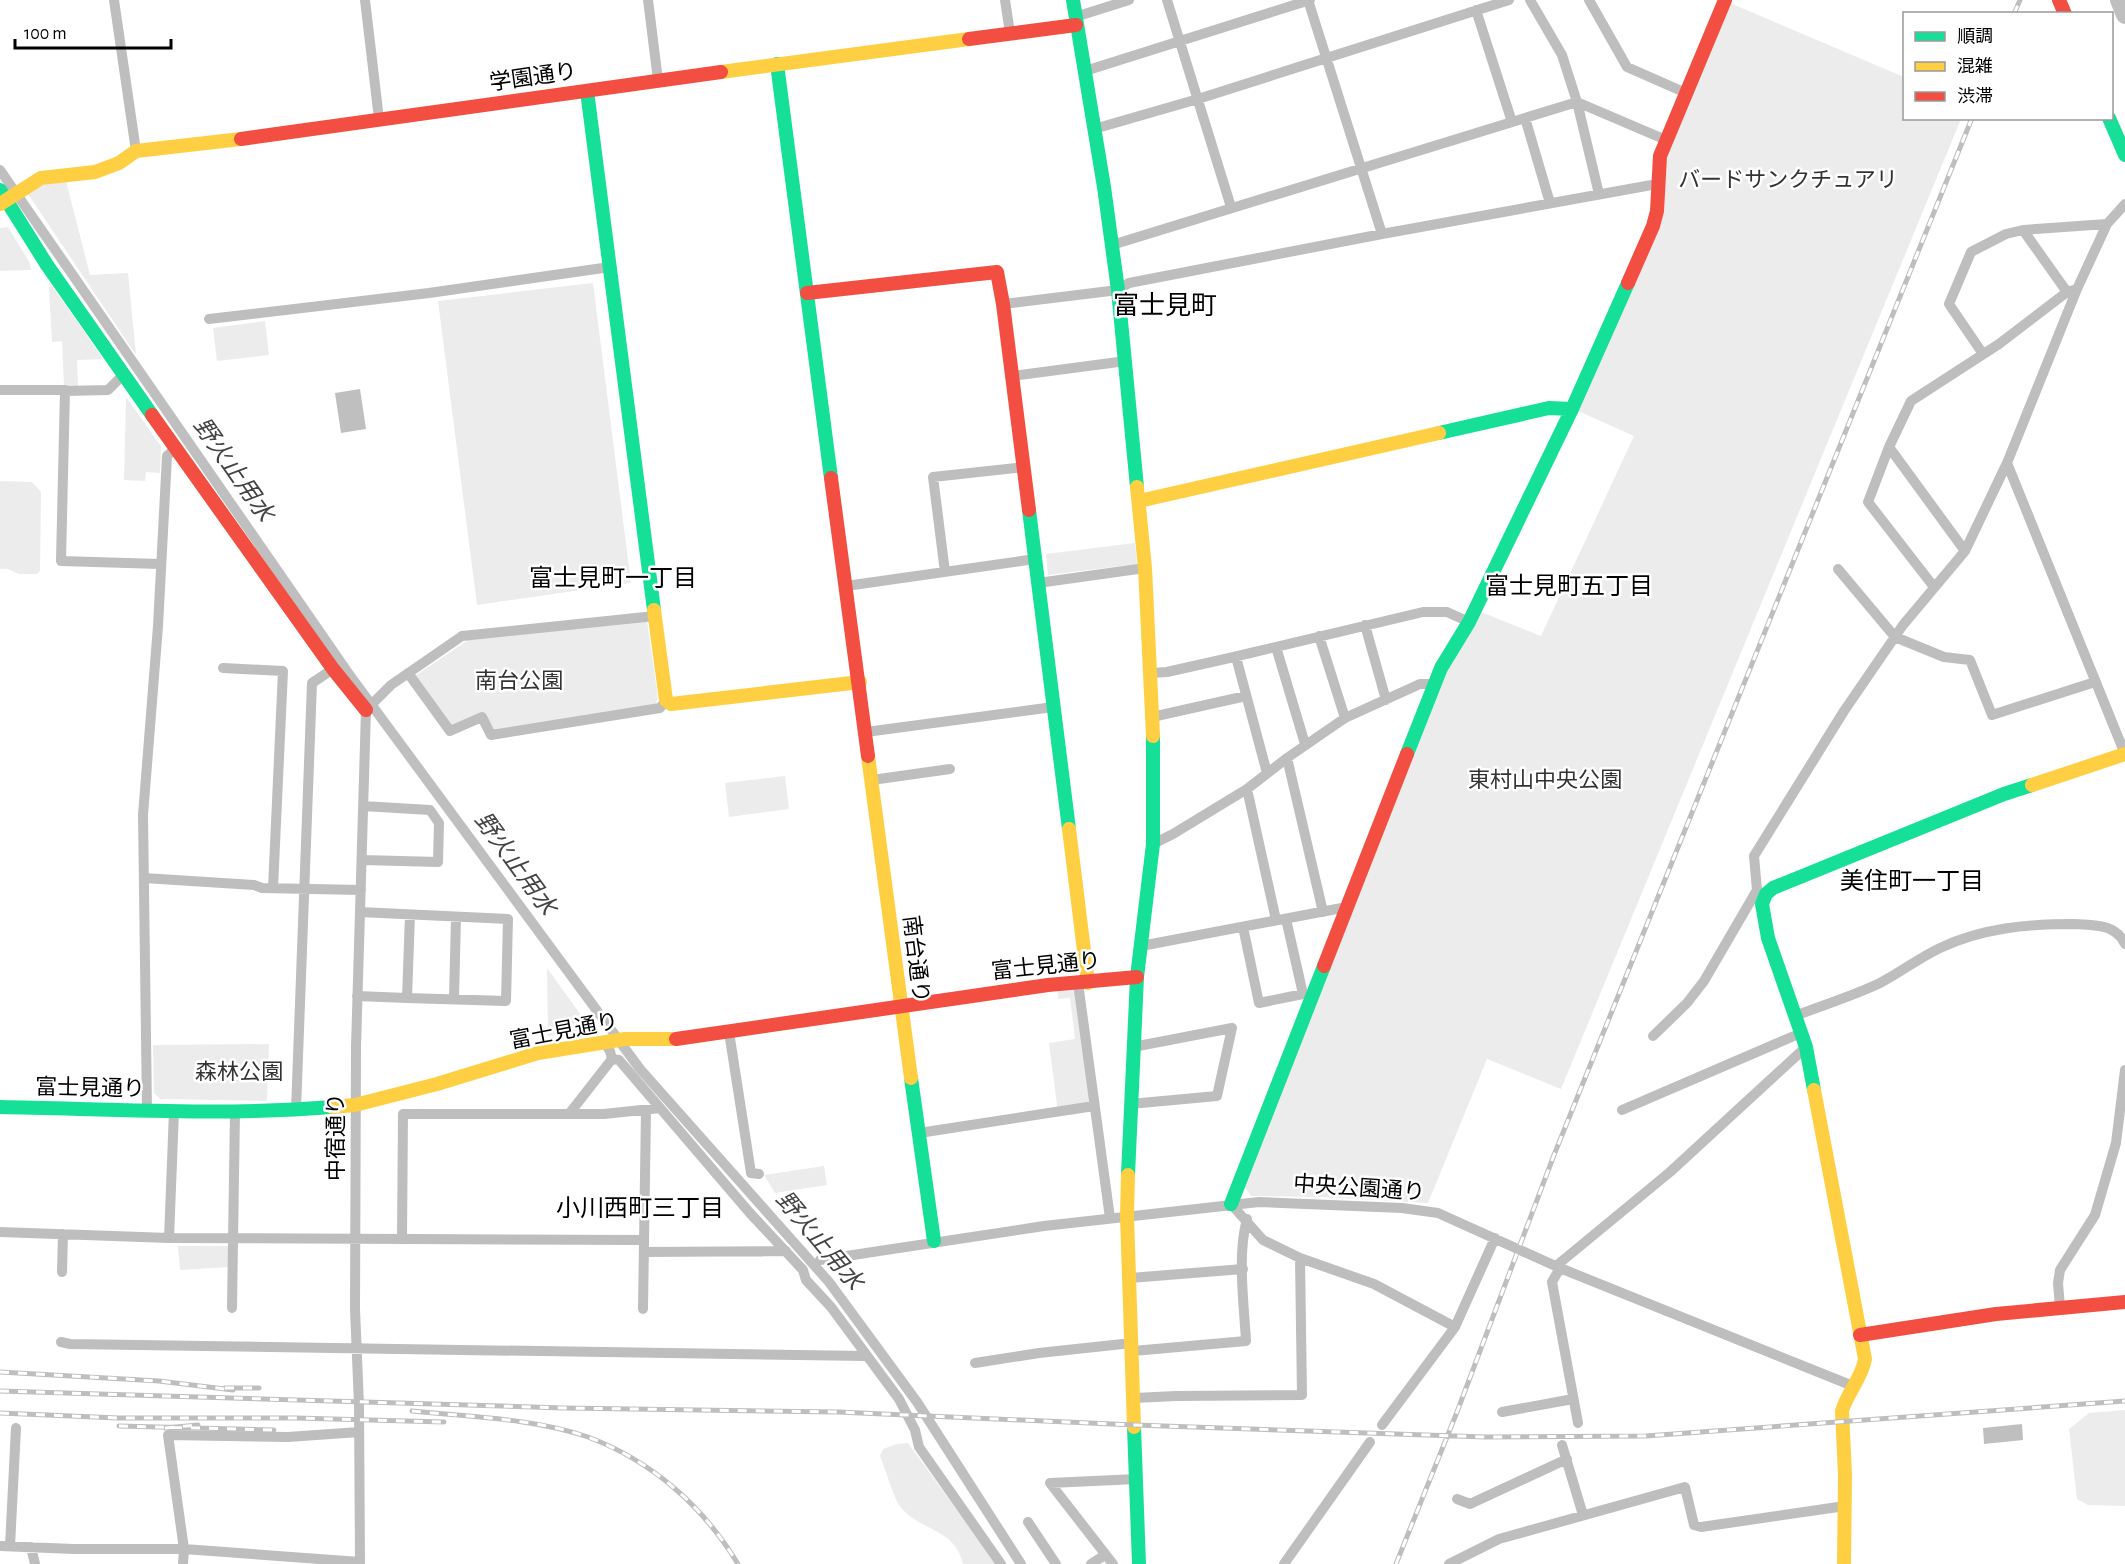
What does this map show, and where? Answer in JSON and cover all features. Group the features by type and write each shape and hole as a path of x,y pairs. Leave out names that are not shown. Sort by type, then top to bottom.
{"street":[{"path":"114,0 136,151"},
{"path":"365,0 379,119"},
{"path":"648,0 658,81"},
{"path":"1005,0 1010,33"},
{"path":"1073,0 1118,290 1145,568 1151,673 1153,844 1137,977 1127,1216 1139,1564"},
{"path":"1076,21 1129,0"},
{"path":"1167,0 1231,207"},
{"path":"1085,71 1309,0 1382,234"},
{"path":"1094,129 1198,99 1509,0"},
{"path":"1530,0 1562,55 1577,102 1599,194"},
{"path":"1589,0 1627,67 1686,93"},
{"path":"1455,1327 1374,1284 1300,1258 1263,1240 1232,1204 1307,995 1347,907 1442,669 1469,622 1572,409 1653,226 1657,211 1660,156 1725,0"},
{"path":"1476,10 1512,122"},
{"name":"学園通り","path":"5,197 41,178 95,171 118,163 136,151 260,137 1010,33 1076,21"},
{"name":"南台通り","path":"777,64 934,1242"},
{"path":"587,91 666,700 671,704 860,682"},
{"path":"1112,244 1577,102 1666,140"},
{"path":"1526,118 1550,203"},
{"path":"2110,120 2125,156"},
{"path":"1003,304 1118,290 1129,283 1657,184"},
{"path":"5,197 47,265 333,669 370,705 408,673 462,636 655,616"},
{"path":"1844,1564 1842,1411 1844,1402 1864,1366 1865,1359 1806,1047 1768,938 1754,856 1844,711 1895,637 1965,551 2007,463 2072,291 2107,224 2124,209"},
{"path":"1983,354 1949,304 1971,252 2006,234 2023,230 2107,224"},
{"path":"2023,230 2072,291"},
{"path":"209,319 429,293 609,267"},
{"path":"807,293 997,272 1003,304 1053,707 1094,1106 1110,1218"},
{"path":"1934,587 1868,502 1889,447 1911,401 1983,354 2072,291"},
{"path":"1012,376 1126,361"},
{"path":"0,390 108,390 123,374"},
{"path":"65,391 61,561 160,564"},
{"path":"1139,501 1549,408 1572,409"},
{"path":"1889,447 1965,551"},
{"path":"147,1110 143,815 158,626 167,456 176,448"},
{"path":"1653,1036 1687,1003 1704,981 1761,894 2004,794 2125,754 2007,463"},
{"path":"945,572 933,477 1023,467"},
{"path":"846,586 1035,560"},
{"path":"1038,583 1145,568"},
{"path":"1838,570 1895,637 1944,657 1970,660 1992,715 2096,682"},
{"path":"1151,673 1167,672 1236,657 1424,612 1447,612 1469,622"},
{"path":"1365,625 1386,700"},
{"path":"1319,636 1346,718"},
{"path":"1276,647 1305,744"},
{"path":"1236,657 1267,773"},
{"path":"223,668 283,671 273,888"},
{"path":"296,1110 312,683 333,669"},
{"path":"408,673 450,731 482,717 491,735 660,708 666,700"},
{"path":"1153,844 1247,789 1305,744 1346,718 1420,684 1436,684"},
{"path":"1152,717 1246,696"},
{"name":"中宿通り","path":"360,1563 355,1104 363,806 370,705"},
{"path":"866,732 1053,707"},
{"path":"1287,758 1323,912"},
{"path":"872,780 950,769"},
{"path":"1247,789 1281,920 1307,995"},
{"path":"362,860 438,862 439,823 430,810 363,806"},
{"path":"144,878 273,888 361,890"},
{"path":"1141,946 1347,907"},
{"path":"357,996 506,1001 508,919 360,912"},
{"path":"407,998 410,915"},
{"path":"454,999 456,917"},
{"path":"1795,1016 1880,983 1947,945 1998,929 2040,924 2083,924 2116,930 2122,936 2125,944"},
{"path":"1243,927 1259,1003 1307,995"},
{"name":"富士見通り","path":"0,1107 235,1111 296,1110 355,1104 538,1053 606,1041 667,1040 1048,985 1137,977"},
{"path":"1130,1104 1217,1096 1232,1028 1133,1047"},
{"path":"729,1032 751,1173 759,1174"},
{"path":"1622,1110 1801,1033"},
{"path":"606,1041 612,1059"},
{"path":"1578,1423 1552,1282 1554,1265 1670,1172 1806,1047"},
{"path":"612,1059 619,1060 749,1212 803,1270 806,1280 831,1307 899,1399 915,1430 919,1447 1001,1564"},
{"path":"569,1114 612,1059"},
{"path":"2060,1307 2058,1283 2060,1270 2095,1215 2121,1143 2125,1070"},
{"path":"919,1133 1094,1106"},
{"path":"402,1238 403,1114 604,1114 660,1108"},
{"path":"643,1309 646,1110"},
{"path":"169,1238 174,1111"},
{"path":"232,1308 235,1111"},
{"name":"中央公園通り","path":"820,1260 1110,1218 1136,1217 1232,1204 1259,1202 1402,1208 1438,1214 1554,1265 1853,1386"},
{"path":"975,1363 1039,1353 1246,1341 1243,1232 1246,1219"},
{"path":"0,1232 169,1238 644,1240"},
{"path":"62,1272 63,1234"},
{"path":"1382,1425 1455,1327 1495,1238"},
{"path":"644,1252 786,1251"},
{"path":"1134,1398 1302,1395 1300,1258"},
{"path":"1130,1278 1243,1269"},
{"path":"1860,1335 1966,1318 2125,1302"},
{"path":"61,1342 356,1349 866,1356"},
{"path":"1502,1412 1573,1399"},
{"path":"16,1428 5,1546 74,1549 184,1549 360,1563"},
{"path":"183,1564 184,1549 168,1435 288,1437 359,1432"},
{"path":"1284,1564 1370,1442"},
{"path":"1562,1445 1583,1515"},
{"path":"1457,1499 1470,1504 1567,1459"},
{"path":"1113,1564 1050,1483 1137,1479"},
{"path":"1449,1564 1467,1560 1499,1539 1685,1487 1694,1525 1701,1527 1845,1506"},
{"path":"1028,1522 1056,1564"},
{"path":"31,1547 35,1564"},
{"path":"1091,1564 1105,1555"}],"green space":[{"name":"東村山中央公園","path":"1730,3 1903,77 1903,120 1961,120 1561,1089 1487,1059 1428,1203 1324,1197 1251,1196 1244,1186 1449,663 1481,612 1541,636 1634,436 1578,411 1654,236 1663,157"},
{"path":"66,181 90,275 128,273 136,355 28,194 43,185"},
{"path":"8,227 30,263 31,270 0,271 0,228"},
{"path":"593,283 631,583 477,605 438,301"},
{"path":"52,286 102,359 77,360 78,386 64,386 62,341 52,342 49,287"},
{"path":"265,321 269,355 217,361 213,328"},
{"path":"126,397 161,446 160,473 146,472 145,481 124,480"},
{"path":"0,481 32,482 41,492 40,571 37,574 19,574 8,569 0,569"},
{"path":"1135,543 1137,564 1048,575 1046,554"},
{"name":"南台公園","path":"647,621 658,698 656,704 494,731 484,712 452,727 415,676 468,640"},
{"path":"785,776 789,809 729,817 725,783"},
{"path":"547,968 591,1029 548,1036"},
{"path":"1075,982 1094,1106 1058,1112 1049,1043 1075,1039 1070,998 1058,999 1057,984"},
{"name":"森林公園","path":"269,1044 267,1101 160,1099 154,1093 153,1045"},
{"path":"824,1166 827,1185 775,1193 764,1175"},
{"path":"178,1246 229,1246 229,1267 180,1270"},
{"path":"2125,1410 2125,1506 2088,1505 2077,1499 2069,1429 2089,1413"},
{"path":"908,1443 995,1564 963,1564 959,1552 952,1543 915,1520 899,1505 880,1456 883,1449"}],"shaded area":[{"path":"360,389 366,429 341,433 335,393"},
{"path":"2022,1424 2023,1440 1984,1444 1983,1428"}],"waterway":[{"path":"2119,0 2125,15"},
{"name":"野火止用水","path":"0,170 351,677 640,1069 829,1282 917,1402 1021,1564"}],"railway":[{"path":"2015,12 2020,0"},
{"path":"1396,1564 1457,1412 1554,1155 1971,120"},
{"path":"0,1372 159,1381 233,1390"},
{"path":"225,1388 259,1388"},
{"path":"0,1391 564,1408 838,1412 1485,1437 1646,1436 2125,1401"},
{"path":"412,1411 523,1422 567,1431 611,1447 654,1472 674,1488 709,1523 738,1564"},
{"path":"0,1413 118,1418 296,1418 444,1422"},
{"path":"165,1428 198,1425"},
{"path":"119,1426 274,1430"}],"traffic: fast":[{"path":"1073,0 1104,187 1118,290 1137,487"},
{"path":"777,64 831,478"},
{"path":"587,91 654,610"},
{"path":"2110,120 2125,155"},
{"path":"0,190 47,265 152,415"},
{"path":"1407,754 1441,668 1469,622 1572,409 1628,283"},
{"path":"1439,433 1549,408 1572,409"},
{"path":"1029,510 1069,829"},
{"path":"1128,1175 1137,977 1153,844 1153,736"},
{"path":"1814,1090 1806,1047 1768,938 1762,904 1766,894 1773,888 2004,794 2032,785"},
{"path":"1231,1204 1324,966"},
{"path":"911,1078 934,1241"},
{"path":"0,1107 208,1111 332,1107"},
{"path":"1134,1427 1139,1564"}],"traffic: slow":[{"path":"721,72 969,39"},
{"path":"0,204 41,178 95,172 119,163 136,151 241,139"},
{"path":"1139,501 1439,433"},
{"path":"1137,487 1145,568 1153,736"},
{"path":"654,610 666,700 671,704 860,682"},
{"path":"2032,785 2125,754"},
{"path":"868,756 911,1078"},
{"path":"1069,829 1088,983"},
{"path":"332,1107 355,1105 437,1084 538,1053 625,1039 676,1039"},
{"path":"1814,1090 1865,1359 1861,1373 1842,1411 1845,1475 1844,1564"},
{"path":"1128,1175 1127,1216 1134,1427"}],"traffic: jam":[{"path":"1628,283 1653,226 1657,211 1660,156 1725,0"},
{"path":"2059,0 2064,12"},
{"path":"969,39 1076,25"},
{"path":"241,139 721,72"},
{"path":"807,293 997,272 1029,510"},
{"path":"152,415 333,669 366,710"},
{"path":"831,478 868,756"},
{"path":"1324,966 1407,754"},
{"path":"676,1039 1048,985 1137,977"},
{"path":"1860,1335 1996,1314 2125,1302"}],"district":[{"name":"富士見町","path":"1165,306"},
{"name":"富士見町一丁目","path":"613,579"},
{"name":"富士見町五丁目","path":"1569,587"},
{"name":"美住町一丁目","path":"1912,882"},
{"name":"小川西町三丁目","path":"640,1209"}],"park label":[{"name":"バードサンクチュアリ","path":"1788,180"}]}
